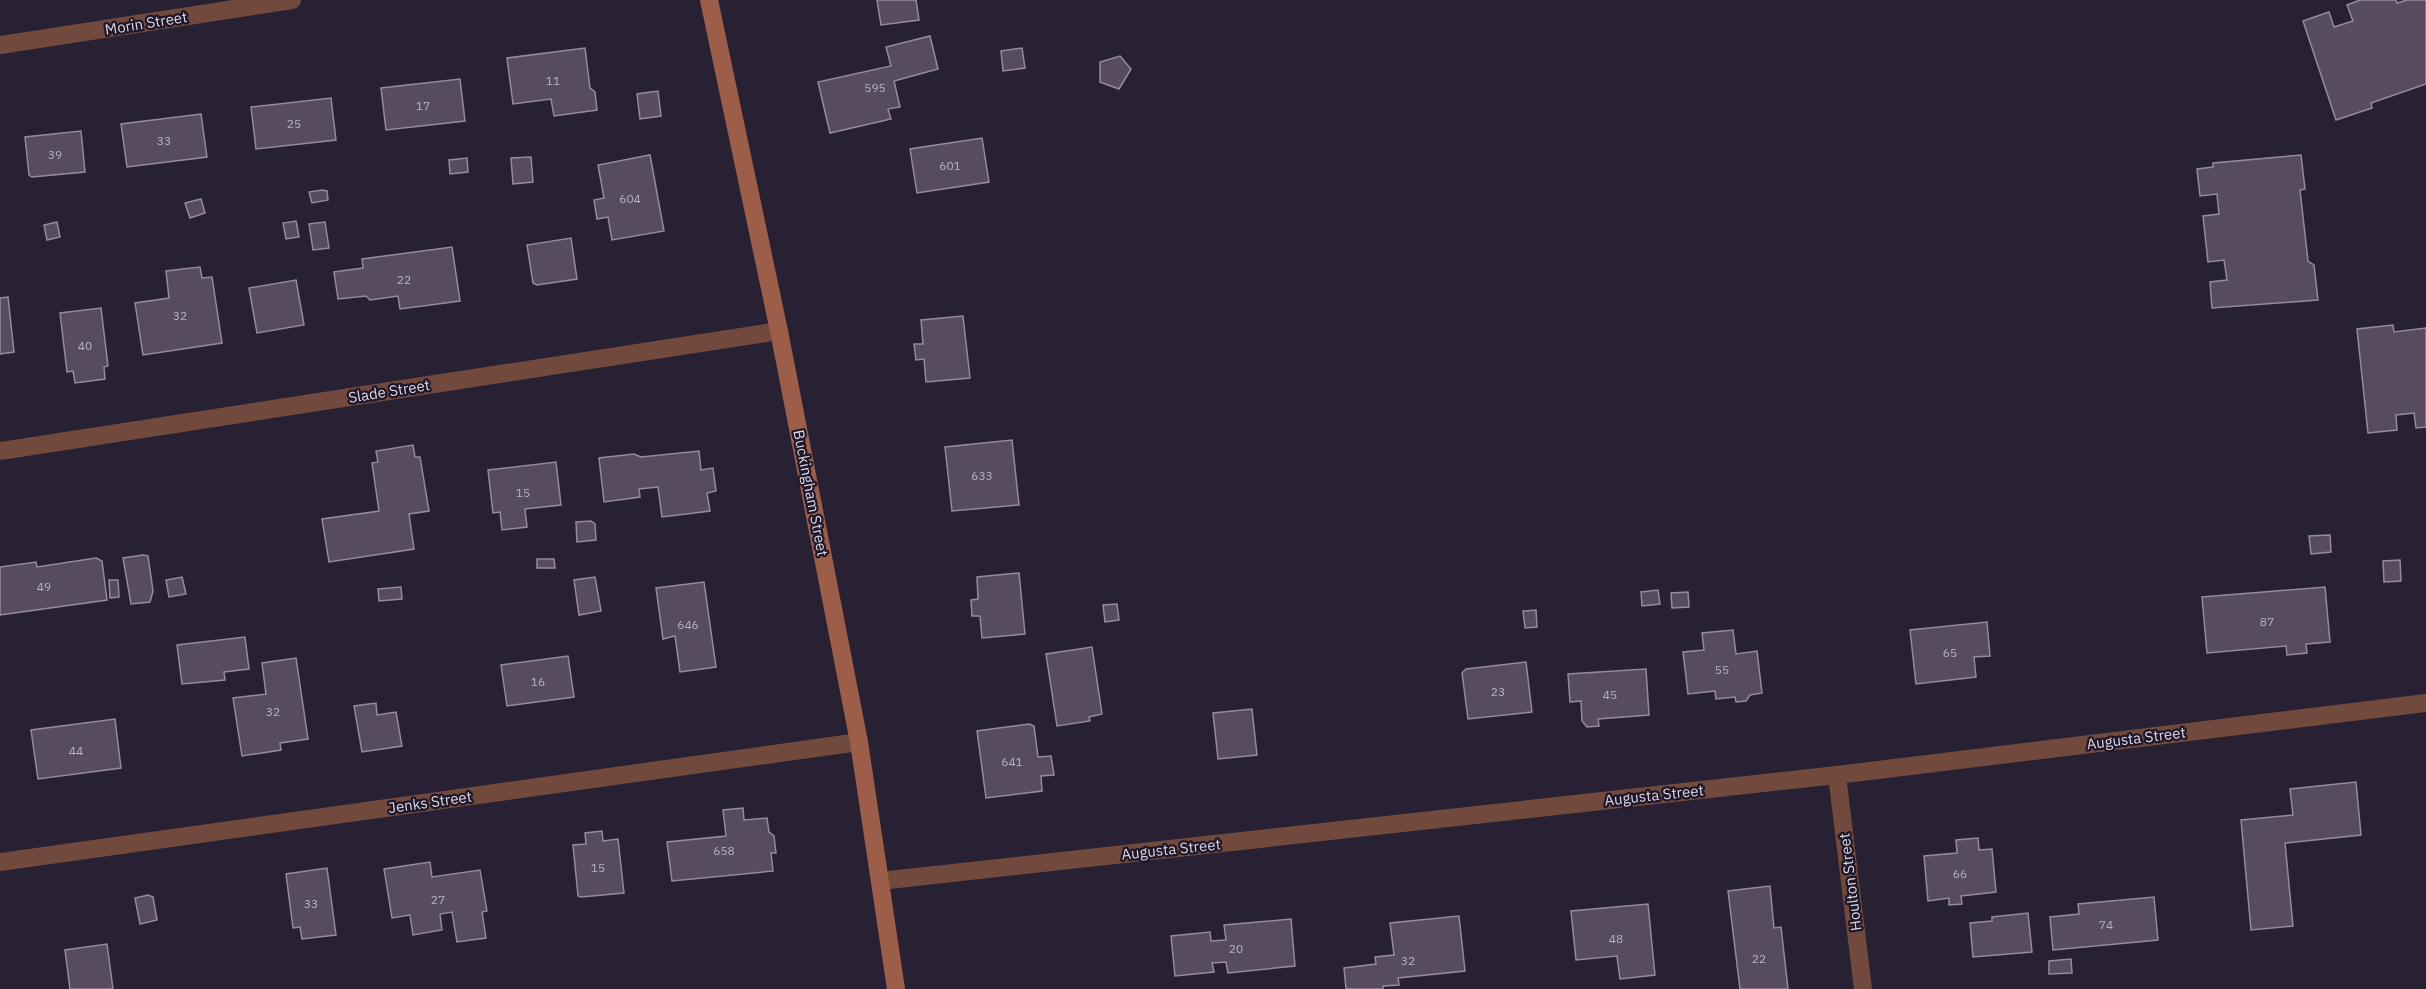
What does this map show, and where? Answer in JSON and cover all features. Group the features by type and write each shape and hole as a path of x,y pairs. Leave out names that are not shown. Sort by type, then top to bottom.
{"main road":[{"name":"Buckingham Street","path":"709,0 779,331 859,742 896,989"}],"street":[{"name":"Morin Street","path":"0,45 292,0"},
{"name":"Slade Street","path":"0,451 779,331"},
{"name":"Augusta Street","path":"880,881 1837,775 2426,703"},
{"name":"Jenks Street","path":"0,862 859,742"},
{"name":"Houlton Street","path":"1837,775 1863,989"}],"building":[{"path":"877,0 916,0 919,20 881,25"},
{"path":"2360,0 2396,0 2397,3 2407,0 2426,0 2426,84 2371,103 2372,108 2336,120 2303,21 2329,12 2334,27 2353,21 2347,5"},
{"path":"930,36 938,69 894,81 900,107 888,109 891,119 830,133 818,82 891,66 886,47"},
{"path":"585,48 590,88 595,92 597,110 554,116 551,99 513,104 507,58"},
{"path":"1022,48 1025,68 1003,71 1001,51"},
{"path":"1120,56 1131,69 1119,89 1100,82 1100,62"},
{"path":"460,79 465,121 386,130 381,88"},
{"path":"658,91 661,116 640,119 637,94"},
{"path":"331,98 336,140 256,149 251,107"},
{"path":"201,114 207,157 127,167 121,124"},
{"path":"81,131 85,172 32,177 29,175 25,137"},
{"path":"982,138 989,182 917,193 910,149"},
{"path":"650,155 664,231 612,240 608,217 597,219 594,200 604,198 598,165"},
{"path":"2301,155 2305,189 2300,190 2308,261 2314,265 2318,300 2212,308 2210,282 2227,280 2224,260 2208,262 2203,216 2219,214 2217,194 2200,196 2197,169 2213,167 2213,163"},
{"path":"531,157 533,182 513,184 511,158"},
{"path":"467,158 468,172 450,174 449,160"},
{"path":"327,191 328,200 312,203 309,192"},
{"path":"201,199 205,213 190,218 185,203"},
{"path":"296,221 299,237 286,239 283,223"},
{"path":"57,222 60,237 47,240 44,225"},
{"path":"325,222 329,248 313,250 309,224"},
{"path":"571,238 577,279 537,285 533,283 527,245"},
{"path":"452,247 460,301 400,309 398,296 370,300 366,296 338,299 334,272 363,268 362,259"},
{"path":"200,267 202,278 212,277 222,343 143,355 135,303 169,298 166,271"},
{"path":"296,280 304,325 257,333 249,288"},
{"path":"8,297 14,352 0,354 0,298"},
{"path":"101,308 108,366 104,367 105,379 75,383 73,371 67,372 60,313"},
{"path":"963,316 970,378 926,382 924,359 916,360 914,344 923,344 921,320"},
{"path":"2393,325 2394,332 2426,328 2426,427 2416,428 2414,413 2396,415 2397,430 2368,433 2357,329"},
{"path":"1012,440 1019,505 952,511 945,447"},
{"path":"413,445 415,457 420,457 429,511 409,514 414,549 329,562 322,519 379,511 372,463 378,462 376,451"},
{"path":"699,451 701,470 713,468 716,491 707,493 710,511 662,517 658,487 639,489 640,497 604,502 599,458 634,454 641,457"},
{"path":"556,462 561,505 525,509 527,527 502,530 500,512 493,513 488,470"},
{"path":"591,521 595,524 596,540 577,542 576,522"},
{"path":"2330,535 2331,552 2311,554 2309,536"},
{"path":"148,556 153,591 150,602 131,604 123,558"},
{"path":"96,558 102,561 107,600 0,615 0,567 36,562 37,567"},
{"path":"537,559 554,559 555,568 537,568"},
{"path":"2400,560 2401,581 2384,582 2383,561"},
{"path":"1019,573 1025,634 982,638 980,616 972,616 971,600 978,599 977,577"},
{"path":"182,577 186,594 169,597 166,580"},
{"path":"595,577 601,611 579,615 574,580"},
{"path":"109,580 118,580 119,597 110,598"},
{"path":"704,582 716,667 680,672 675,636 663,639 656,588"},
{"path":"401,587 402,599 379,601 378,589"},
{"path":"2325,587 2330,642 2306,644 2307,653 2287,655 2286,646 2207,653 2202,597"},
{"path":"1658,590 1660,604 1642,606 1641,592"},
{"path":"1688,592 1689,607 1672,608 1671,593"},
{"path":"1117,604 1119,620 1105,622 1103,605"},
{"path":"1536,610 1537,627 1525,628 1523,611"},
{"path":"1987,622 1990,656 1974,657 1976,677 1916,684 1910,630"},
{"path":"1733,630 1736,654 1757,651 1762,693 1750,695 1746,701 1736,702 1735,697 1716,699 1715,691 1688,694 1683,652 1704,650 1702,633"},
{"path":"245,637 249,669 224,672 225,680 182,684 177,645"},
{"path":"1092,647 1102,714 1089,717 1090,721 1057,726 1046,654"},
{"path":"568,656 574,697 507,706 501,665"},
{"path":"296,658 308,739 280,743 281,750 242,756 233,698 266,694 262,663"},
{"path":"1526,662 1532,712 1468,719 1462,673 1466,669"},
{"path":"1646,669 1649,715 1598,719 1599,726 1587,727 1582,721 1581,701 1570,702 1568,674"},
{"path":"376,703 377,715 396,712 402,746 362,752 354,706"},
{"path":"1252,709 1257,755 1218,759 1213,713"},
{"path":"115,719 121,768 38,779 31,730"},
{"path":"1029,724 1034,726 1038,757 1051,756 1054,775 1041,776 1042,791 986,798 977,731"},
{"path":"2356,782 2361,835 2285,843 2293,926 2251,930 2241,820 2293,815 2290,789"},
{"path":"743,808 744,820 767,818 769,832 774,836 776,853 771,853 773,871 672,881 667,842 726,836 723,810"},
{"path":"602,831 603,841 618,839 624,893 578,896 573,845 586,844 585,833"},
{"path":"1978,838 1979,850 1992,849 1996,892 1961,896 1962,904 1949,905 1949,898 1928,901 1924,856 1957,853 1956,840"},
{"path":"430,862 432,877 480,870 487,911 482,912 486,938 457,942 452,912 440,914 442,930 413,935 410,915 392,918 384,869"},
{"path":"327,868 336,935 302,939 300,927 293,928 286,874"},
{"path":"1770,886 1774,928 1781,927 1788,989 1740,989 1728,891"},
{"path":"148,895 153,897 157,920 140,924 135,898"},
{"path":"2154,897 2158,940 2053,950 2050,917 2079,914 2078,904"},
{"path":"1648,904 1655,975 1620,979 1617,956 1576,960 1571,911"},
{"path":"2028,913 2032,952 1973,957 1970,923 1992,921 1992,917"},
{"path":"1459,916 1465,971 1398,978 1399,985 1383,986 1383,989 1346,989 1344,968 1376,964 1375,957 1394,955 1390,923"},
{"path":"1291,919 1295,966 1228,973 1226,962 1212,963 1214,972 1175,976 1171,936 1210,932 1211,941 1226,940 1224,925"},
{"path":"107,944 113,989 70,989 65,950"},
{"path":"2071,959 2072,973 2049,974 2049,961"}]}
